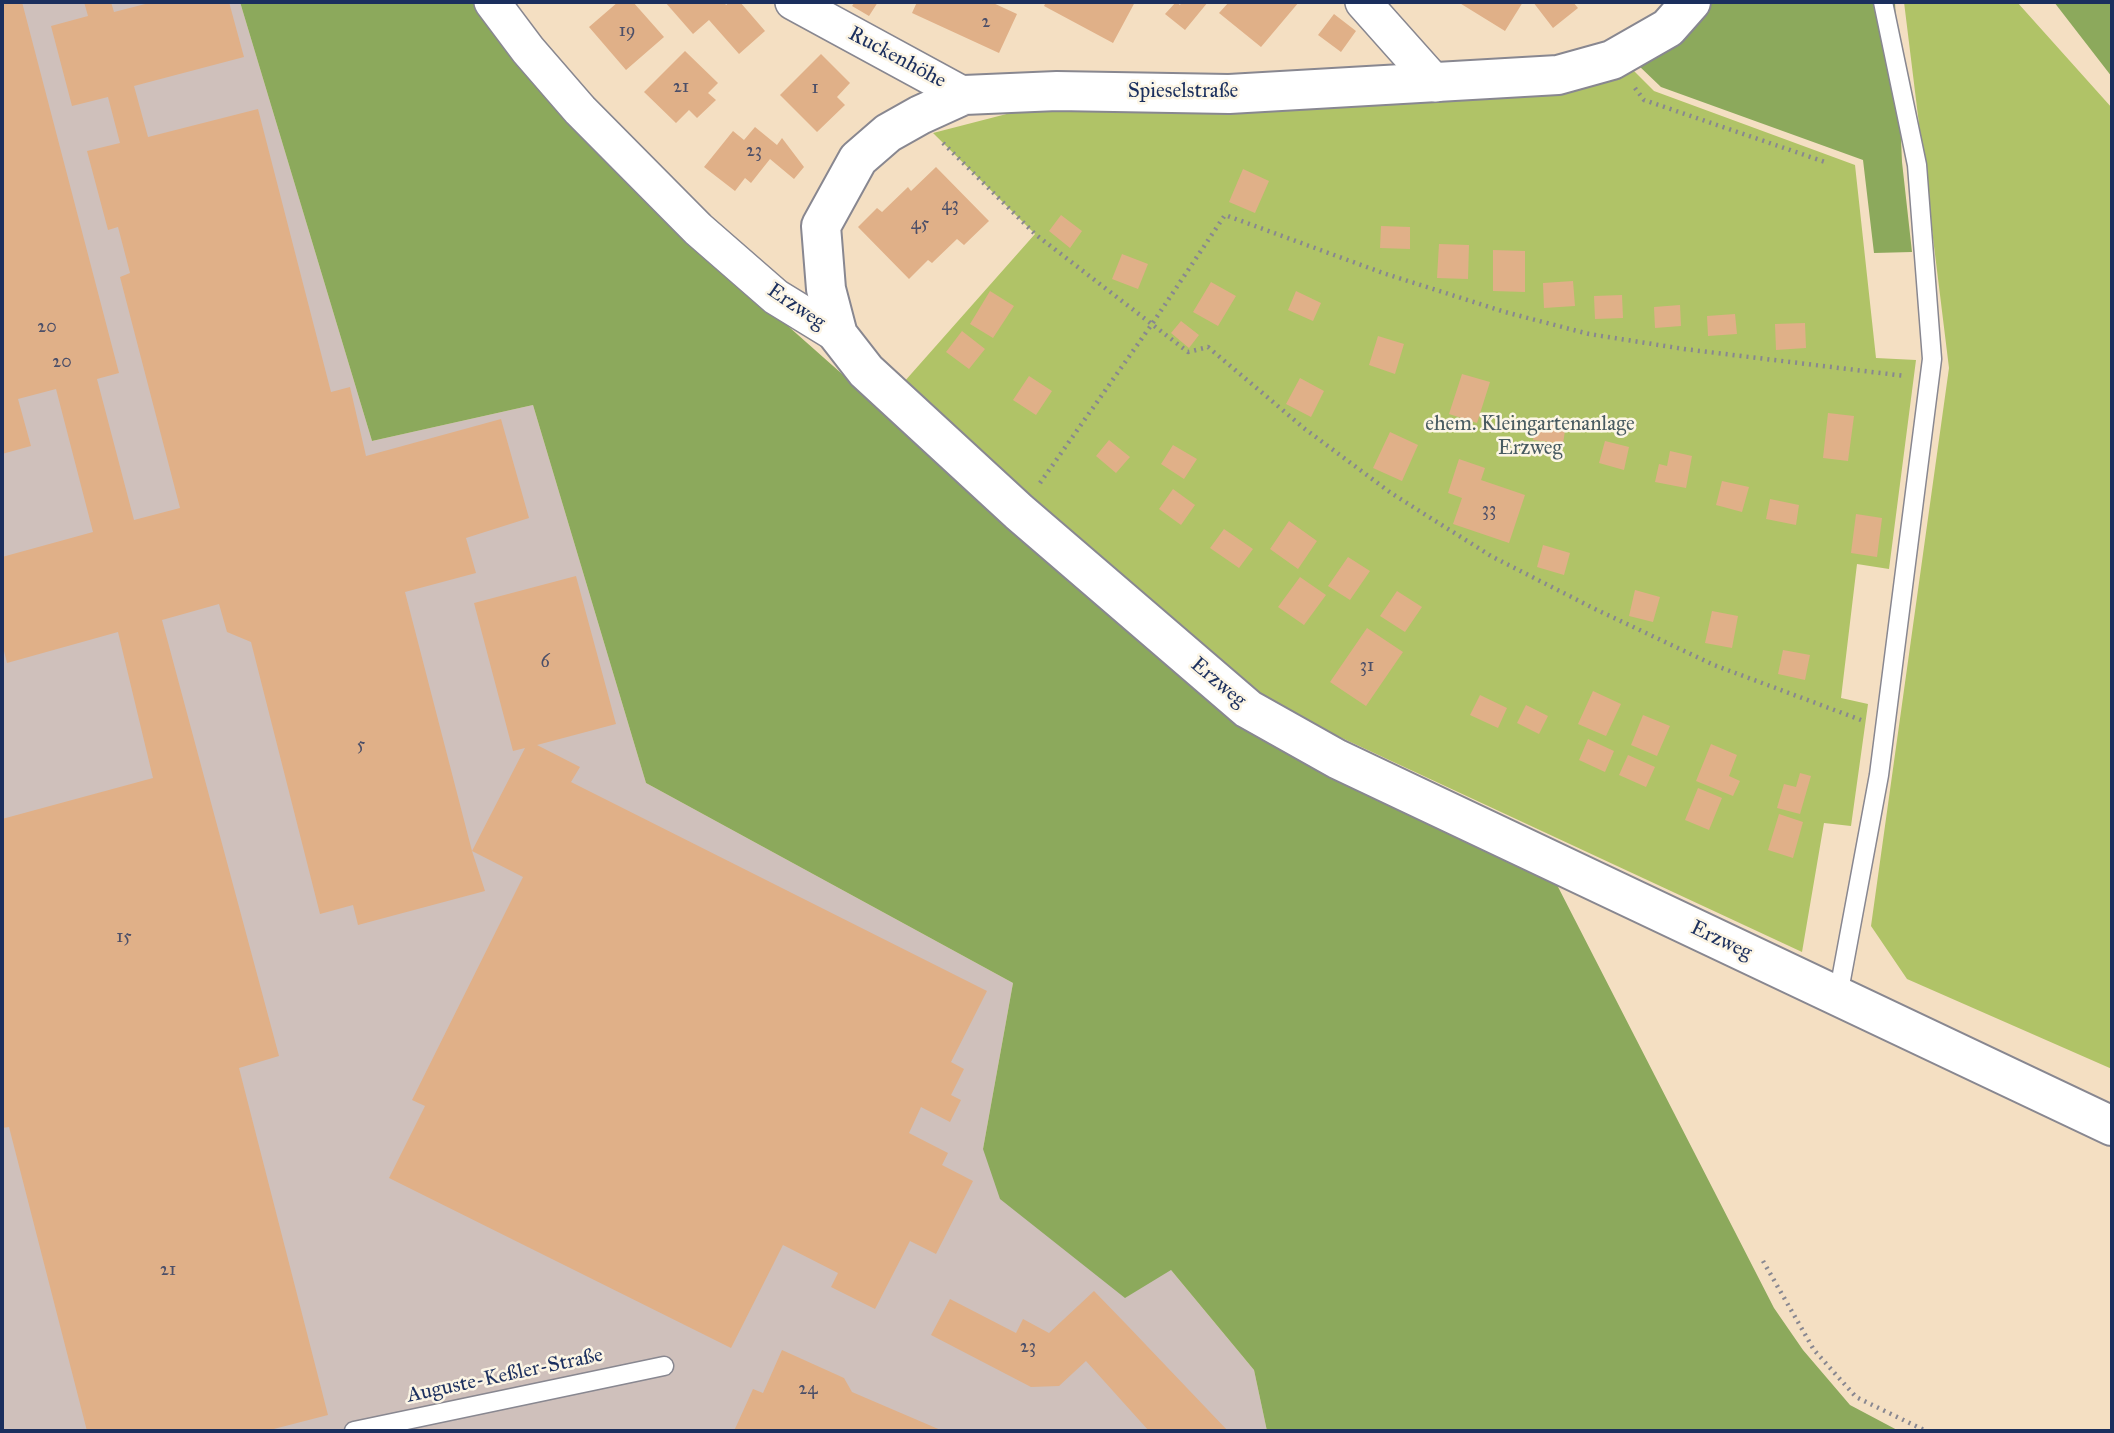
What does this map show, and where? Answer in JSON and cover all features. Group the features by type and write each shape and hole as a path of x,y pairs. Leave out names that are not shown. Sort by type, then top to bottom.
{"street":[{"name":"Erzweg","path":"492,2 528,50 580,110 698,229 776,297 838,335 866,371 1019,512 1248,709 1337,759 2112,1126"},
{"name":"Ruckenhöhe","path":"793,2 964,95"},
{"path":"1363,2 1436,84"},
{"name":"Spieselstraße","path":"838,335 826,289 821,226 858,159 888,133 919,115 964,95 1058,91 1229,94 1558,75 1612,60 1668,28 1691,2"}],"lane":[{"path":"1838,996 1876,789 1933,359 1917,165 1883,2"},
{"name":"Auguste-Keßler-Straße","path":"354,1431 664,1366"}],"path":[{"path":"1612,60 1644,100 1828,163"},
{"path":"919,115 933,133 1035,234 1188,352 1208,347 1305,429 1391,493 1491,556 1595,609 1714,665 1885,728"},
{"path":"1019,512 1152,324 1225,215 1383,273 1505,312 1589,334 1684,349 1930,379"},
{"path":"1763,1261 1814,1350 1856,1397 1926,1431"}],"shaded area":[{"path":"2,2 240,2 372,441 533,405 646,783 1013,983 983,1149 1171,1270 1254,1370 1267,1431 2,1431"}],"green space":[{"path":"240,2 476,2 692,241 1157,653 1555,881 1774,1308 1803,1350 1850,1405 1899,1431 1267,1431 1254,1370 1171,1270 1125,1298 1000,1199 983,1149 1013,983 646,783 533,405 372,441"},
{"path":"1706,2 1895,2 1902,162 1912,252 1874,253 1863,160 1661,87 1638,65 1658,57"},
{"path":"1904,2 2017,2 2112,108 2112,1069 1907,979 1871,926 1949,368"},
{"path":"2054,2 2112,2 2112,77"},
{"name":"ehem. Kleingartenanlage Erzweg","path":"1629,66 1654,91 1855,165 1876,358 1916,360 1889,569 1857,564 1841,698 1868,704 1851,826 1824,823 1802,952 1258,699 904,382 1035,234 933,133 1053,102"}],"building":[{"path":"2,2 22,2 119,373 97,379 134,520 180,508 120,277 130,273 118,227 108,230 87,151 120,143 108,97 72,106 51,26 88,16 84,2 111,2 114,12 153,2 229,2 244,57 134,86 148,137 258,109 331,392 350,387 366,456 501,419 529,518 466,538 476,573 405,592 472,851 485,891 358,925 353,905 320,914 251,642 227,632 219,604 162,620 279,1056 239,1068 328,1415 266,1431 87,1431 9,1127 2,1128 2,819 153,778 118,632 7,663 2,643 2,557 93,532 56,389 18,399 31,446 2,454"},
{"path":"618,2 633,2 664,37 626,70 589,27"},
{"path":"665,2 724,2 726,5 740,2 765,31 739,54 709,20 693,34"},
{"path":"855,2 878,2 869,16 852,6"},
{"path":"917,2 991,2 1017,14 999,53 912,13"},
{"path":"1046,2 1135,2 1113,43 1044,6"},
{"path":"1176,2 1180,5 1182,2 1208,2 1185,30 1165,14"},
{"path":"1229,2 1299,2 1261,47 1219,13"},
{"path":"1458,2 1523,2 1505,31"},
{"path":"1533,2 1573,2 1578,8 1553,28"},
{"path":"1334,14 1356,31 1341,52 1318,35"},
{"path":"685,51 718,83 708,93 716,100 697,118 689,110 676,123 644,92"},
{"path":"821,54 850,83 837,97 845,105 817,132 780,95"},
{"path":"755,127 777,145 782,138 804,167 794,179 770,159 751,183 745,178 735,191 704,167 733,131 744,140"},
{"path":"936,167 989,221 964,245 957,239 932,263 928,260 909,279 858,227 877,208 882,212 908,187 911,191"},
{"path":"1243,169 1269,181 1255,213 1229,202"},
{"path":"1061,215 1082,231 1070,248 1049,231"},
{"path":"1381,226 1410,227 1410,249 1380,248"},
{"path":"1439,244 1469,245 1468,279 1437,278"},
{"path":"1493,250 1525,251 1525,292 1493,291"},
{"path":"1122,254 1148,264 1138,289 1112,279"},
{"path":"1573,281 1575,306 1544,308 1543,283"},
{"path":"1211,282 1236,296 1218,326 1193,312"},
{"path":"990,291 1014,306 993,338 970,324"},
{"path":"1296,291 1321,303 1313,321 1288,310"},
{"path":"1622,295 1623,318 1595,319 1594,296"},
{"path":"1680,305 1681,326 1655,328 1654,307"},
{"path":"1735,314 1737,334 1708,336 1707,316"},
{"path":"1181,321 1199,335 1189,348 1171,333"},
{"path":"1805,323 1806,348 1776,350 1775,324"},
{"path":"962,331 985,349 969,369 946,352"},
{"path":"1378,336 1404,344 1395,374 1369,365"},
{"path":"1462,374 1490,382 1477,423 1449,414"},
{"path":"1029,376 1052,391 1036,415 1013,400"},
{"path":"1300,378 1324,391 1311,417 1286,404"},
{"path":"1828,413 1854,416 1848,461 1823,458"},
{"path":"1536,419 1566,424 1563,444 1533,440"},
{"path":"1390,432 1418,445 1402,481 1373,468"},
{"path":"1109,440 1130,457 1116,473 1096,456"},
{"path":"1605,441 1629,447 1624,470 1599,463"},
{"path":"1173,445 1197,459 1184,479 1161,464"},
{"path":"1670,451 1692,456 1686,488 1655,482 1659,464 1667,466"},
{"path":"1459,459 1485,468 1481,480 1525,495 1509,543 1453,524 1462,498 1448,493"},
{"path":"1722,481 1749,487 1742,512 1716,505"},
{"path":"1173,489 1195,505 1181,525 1159,509"},
{"path":"1770,499 1799,505 1796,525 1766,519"},
{"path":"1856,514 1882,518 1877,557 1851,553"},
{"path":"1289,521 1317,541 1298,569 1270,549"},
{"path":"1224,529 1253,549 1239,568 1210,548"},
{"path":"1543,545 1570,553 1564,575 1537,567"},
{"path":"1348,557 1370,571 1350,600 1328,586"},
{"path":"576,576 616,724 537,745 580,767 571,782 987,991 951,1062 964,1069 951,1095 961,1100 950,1122 921,1107 909,1133 948,1153 942,1165 973,1181 936,1254 910,1241 875,1309 831,1287 838,1273 783,1245 731,1348 389,1178 425,1106 412,1100 523,877 472,851 525,748 513,751 474,603"},
{"path":"1300,577 1326,595 1304,625 1278,607"},
{"path":"1635,590 1660,597 1653,622 1629,616"},
{"path":"1397,591 1422,607 1405,632 1380,616"},
{"path":"1712,611 1738,616 1732,648 1705,643"},
{"path":"1367,628 1403,652 1366,706 1330,682"},
{"path":"1783,650 1810,655 1805,680 1778,674"},
{"path":"1593,691 1621,704 1606,736 1578,724"},
{"path":"1480,695 1507,708 1498,728 1470,715"},
{"path":"1526,705 1548,716 1539,734 1517,723"},
{"path":"1643,715 1670,726 1657,756 1631,745"},
{"path":"1588,739 1614,751 1605,772 1579,760"},
{"path":"1711,744 1737,755 1729,776 1740,781 1733,796 1696,781"},
{"path":"1628,755 1655,767 1646,787 1619,775"},
{"path":"1800,773 1811,776 1800,814 1777,808 1784,784 1796,787"},
{"path":"1698,788 1722,798 1709,830 1685,820"},
{"path":"1779,814 1803,822 1793,858 1768,850"},
{"path":"1094,1291 1228,1431 1149,1431 1086,1361 1059,1386 1031,1387 931,1335 950,1299 1016,1333 1023,1319 1049,1333"},
{"path":"782,1350 844,1378 852,1392 943,1431 734,1431 753,1389 763,1393"}]}
